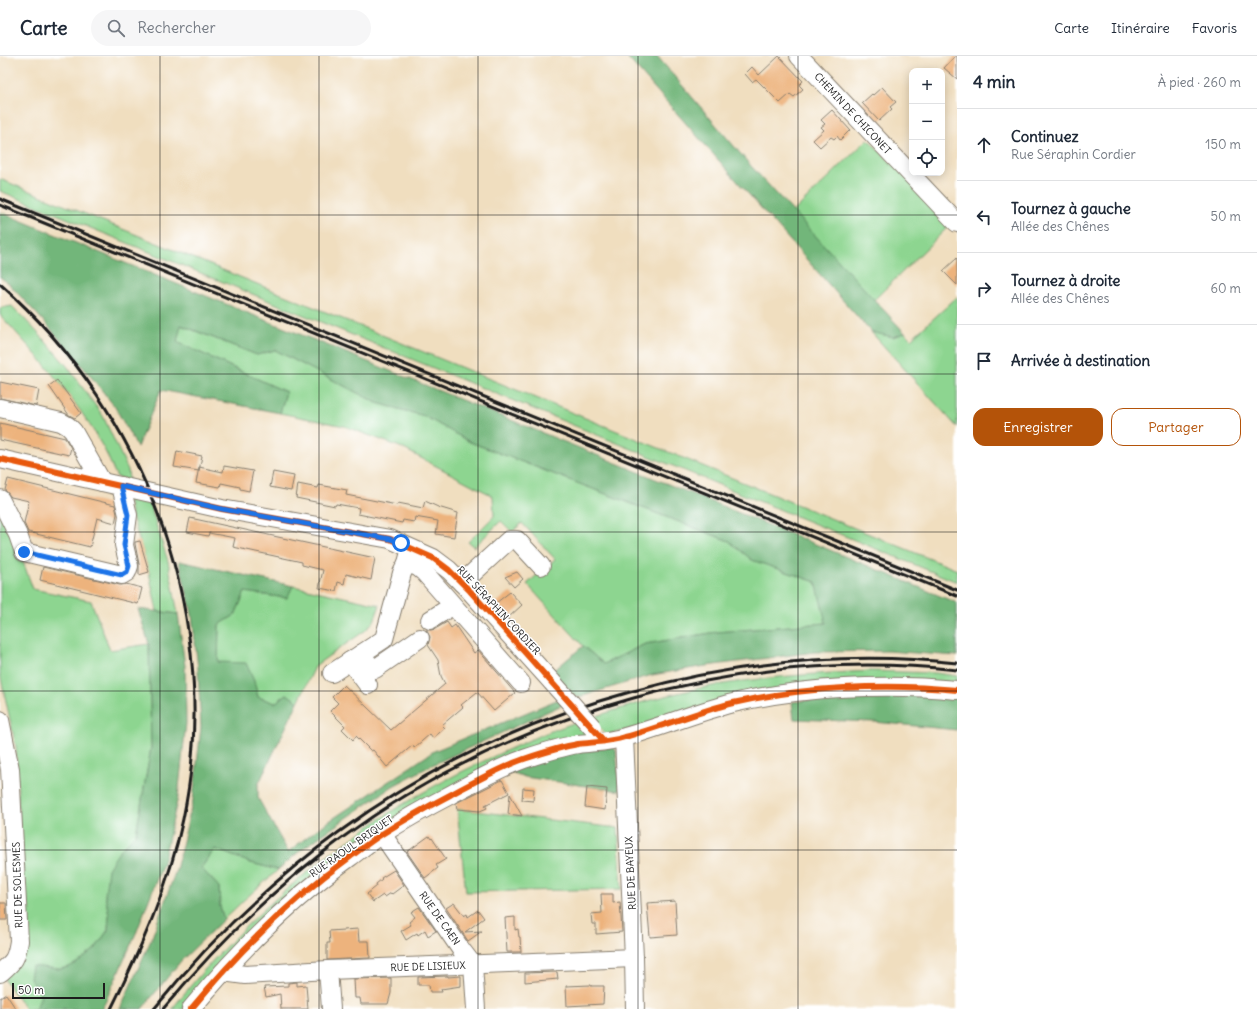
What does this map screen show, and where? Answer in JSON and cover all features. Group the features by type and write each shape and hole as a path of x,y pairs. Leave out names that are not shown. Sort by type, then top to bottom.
{"street":[{"name":"CHEMIN DE CHICONET","path":"799,56 957,223"},
{"path":"0,408 61,422 68,426 73,431 102,482"},
{"name":"RUE SÉRAPHIN CORDIER","path":"0,459 222,509 390,539 409,555 433,558 449,570 462,583 604,741"},
{"path":"0,499 18,535 24,552 122,575 127,572 129,566 124,545 128,515 121,486"},
{"path":"462,583 509,540 512,539 517,540 541,566"},
{"path":"409,555 452,606 521,683"},
{"path":"332,673 384,639 402,573 409,555"},
{"path":"430,620 452,606"},
{"path":"355,658 375,669 420,638"},
{"path":"355,658 368,685"},
{"name":"RUE RAOUL BRIQUET","path":"191,1009 263,929 336,867 382,834 500,769 522,760 560,748 624,738 704,711 770,696 844,688 926,687 957,690"},
{"name":"RUE DE SOLESMES","path":"0,720 10,768 19,941 17,954 13,962 0,973"},
{"name":"RUE DE BAYEUX","path":"624,738 635,1009"},
{"name":"RUE DE CAEN","path":"382,834 473,965"},
{"name":"RUE DE LISIEUX","path":"223,972 245,975 328,970 634,958"},
{"path":"473,965 476,1009"},
{"path":"328,970 331,1009"}],"green space":[{"path":"626,56 657,56 751,166 905,333 893,337 871,332"},
{"path":"868,139 951,224 874,300 793,212"},
{"path":"0,179 950,567 957,570 957,582 0,191"},
{"path":"0,212 957,603 957,656 888,651 815,652 706,666 652,675 576,698 552,672 583,646 604,664 645,644 717,632 826,623 816,582 752,560 729,541 470,442 424,416 377,403 275,350 257,355 181,325 177,342 286,392 280,413 161,390 137,447 115,407 88,373 49,327 8,283 0,277"},
{"path":"957,297 957,427 871,332 893,337 905,333 911,339"},
{"path":"12,306 67,366 103,416 128,470 129,480 117,477 106,452 69,395 0,315 0,308"},
{"path":"180,325 257,355 275,350 377,403 424,416 470,442 729,541 752,560 816,582 827,623 717,632 645,644 604,664 583,646 527,584 555,559 522,523 512,532 501,521 474,547 468,542 494,516 493,496 400,447 344,426 280,413 286,392 177,342"},
{"path":"127,494 148,499 168,561 178,614 157,611 149,572 131,513"},
{"path":"0,511 18,548 33,589 91,601 110,650 149,644 151,748 136,834 120,850 105,895 109,915 108,930 95,949 70,967 71,1009 26,1009 4,979 24,947 16,747 0,674"},
{"path":"179,561 293,586 287,598 245,592 235,615 219,625 218,662 246,663 254,681 258,697 275,703 287,694 298,702 258,785 258,798 288,852 316,830 434,751 559,699 564,704 432,765 393,786 302,849 278,870 251,863 215,849 201,868 219,887 220,907 224,919 180,962 142,1009 120,1009 151,940 176,870 193,800 201,727 198,669 192,614"},
{"path":"293,586 380,605 374,621 366,630 316,665 298,702 287,694 275,703 258,697 254,681 218,663 219,625 235,615 245,592 286,598"},
{"path":"138,609 178,614 185,666 186,723 178,797 163,863 137,931 102,1009 36,1009 41,995 30,978 32,966 59,969 69,967 80,961 95,949 108,930 109,915 105,895 108,869 120,850 136,834 151,748 149,644"},
{"path":"871,671 936,673 957,676 957,684 841,683 606,735 590,718 667,696 702,688 750,680 798,675"},
{"path":"924,693 957,696 957,730 874,722 794,719 792,702 845,696"},
{"path":"579,721 593,737 546,747 366,840 183,1009 172,1009 212,961 257,916 304,875 373,823 414,797 457,774 537,737"},
{"path":"613,747 616,750 620,791 525,777 508,771 550,753"},
{"path":"457,809 618,828 622,889 466,892"},
{"path":"215,849 251,863 278,870 224,919 220,907 219,887 201,868"}],"building":[{"path":"779,56 803,81 799,85 803,89 794,97 790,94 780,103 756,79 752,82 745,74 752,67 759,75"},
{"path":"955,56 957,56 957,79 944,68"},
{"path":"882,87 896,102 890,107 892,109 879,121 862,103"},
{"path":"832,110 850,130 840,140 837,136 834,139 831,137 820,147 813,140 824,130 821,127 825,124 821,120"},
{"path":"957,258 957,285 943,271"},
{"path":"57,380 81,413 75,418 69,415 49,386"},
{"path":"0,382 39,390 36,406 0,398"},
{"path":"0,423 65,438 71,448 69,455 0,440"},
{"path":"177,451 202,456 199,471 174,467"},
{"path":"224,466 253,471 249,491 240,489 240,487 221,483 220,487 196,483 199,467 223,472"},
{"path":"273,472 294,476 291,491 270,487"},
{"path":"8,479 115,505 117,514 115,523 97,518 90,547 28,532 24,523 29,501 11,497 5,490"},
{"path":"298,484 318,488 319,485 347,490 346,495 397,505 398,503 423,508 425,501 458,513 454,537 436,534 438,521 415,517 414,522 403,520 402,523 358,514 359,508 336,504 335,506 296,498"},
{"path":"190,518 375,558 371,580 346,574 344,584 338,582 336,591 319,588 323,570 302,565 302,562 233,547 235,538 209,533 208,536 187,532"},
{"path":"140,541 149,572 139,575 139,564 135,542"},
{"path":"43,567 120,585 126,584 142,588 138,604 40,580"},
{"path":"517,572 523,579 514,587 505,577"},
{"path":"510,592 522,605 509,617 496,603"},
{"path":"447,622 451,628 455,625 474,653 478,650 515,693 494,711 477,692 461,705 463,707 442,725 445,728 433,738 430,734 414,748 413,745 387,767 373,750 371,751 356,736 353,740 342,729 345,726 330,711 338,703 332,697 344,685 391,730 445,684 441,676 438,660 428,645 430,637 426,630 435,629"},
{"path":"502,780 509,793 485,805 487,808 480,811 457,809 456,803"},
{"path":"587,787 607,789 605,810 585,807"},
{"path":"523,788 534,789 533,801 522,800"},
{"path":"510,794 522,816 508,814"},
{"path":"429,836 431,839 432,838 446,859 436,865 438,868 425,878 407,852"},
{"path":"394,870 404,885 392,894 391,893 385,897 383,895 373,902 367,894 377,886 376,884 382,879 381,878"},
{"path":"601,894 613,894 613,903 620,902 622,932 596,934 596,924 592,924 591,914 602,913"},
{"path":"675,901 677,935 650,937 647,903"},
{"path":"0,903 6,903 7,920 0,920"},
{"path":"454,903 464,916 467,914 468,917 478,910 484,918 465,932 482,931 468,941 446,908"},
{"path":"419,907 436,931 428,936 425,930 406,940 401,931 411,925 409,922 415,917 411,912"},
{"path":"515,917 515,930 518,929 521,952 507,952 505,918"},
{"path":"358,929 359,941 369,941 370,958 327,960 327,943 330,943 329,931"},
{"path":"557,972 558,979 525,982 525,973"},
{"path":"461,976 461,986 441,989 442,992 430,992 429,985 418,985 418,977"},
{"path":"391,978 391,993 388,1004 361,1004 360,998 355,998 354,979"},
{"path":"297,982 297,986 306,985 308,1009 281,1009 280,994 266,997 264,987 288,986 288,983"},
{"path":"566,986 604,986 603,1004 567,1006"},
{"path":"6,994 16,1009 0,1009 0,998"}],"railway":[{"path":"0,199 957,590"},
{"path":"0,205 957,596"},
{"path":"0,284 52,336 97,395 134,459 163,528 182,599 193,672 193,746 183,819 170,868 153,916 111,1009"},
{"path":"154,1009 196,960 240,914 288,872 339,832 406,787 478,749 554,717 633,691 713,673 794,662 876,658 957,663"},
{"path":"163,1009 225,940 293,876 342,838 409,794 481,755 556,723 634,698 715,679 796,668 877,665 957,670"}],"cycle path":[{"path":"0,459 222,509 390,539 433,558 449,570 470,591 604,741"},
{"path":"191,1009 246,947 306,891 328,874 374,839 424,809 477,780 514,763 544,752 564,747 619,739 733,703 787,693 873,687 957,690"}],"route":[{"path":"24,552 122,575 127,572 129,566 124,545 128,515 121,486 222,509 390,539 401,543"}]}
